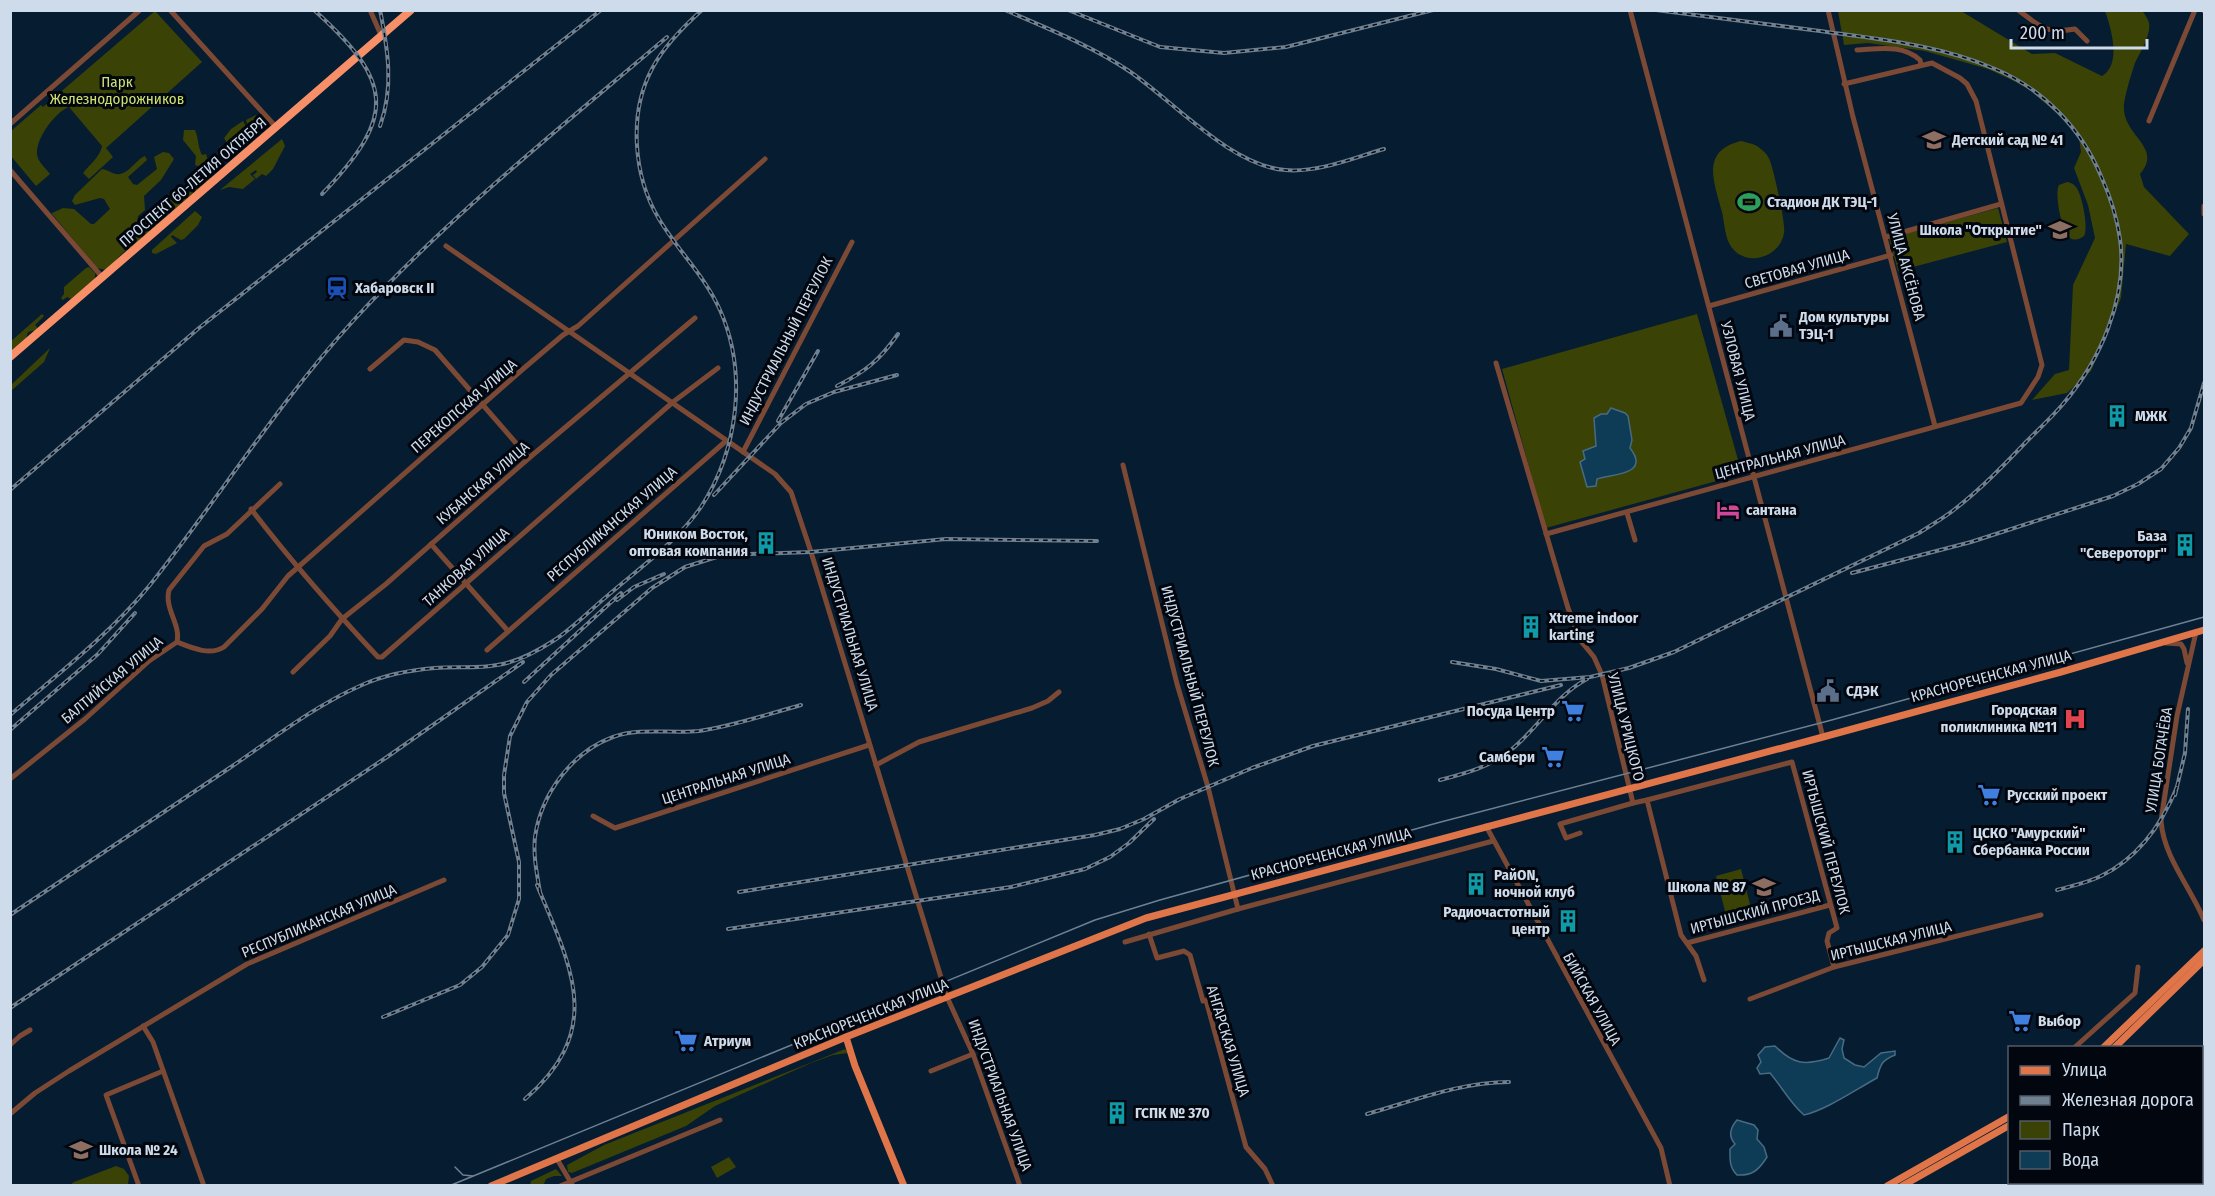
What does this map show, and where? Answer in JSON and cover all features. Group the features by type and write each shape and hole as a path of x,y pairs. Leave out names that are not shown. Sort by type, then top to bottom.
{"highway":[{"name":"ПРОСПЕКТ 60-ЛЕТИЯ ОКТЯБРЯ","path":"10,357 381,35 413,10"}],"main road":[{"name":"КРАСНОРЕЧЕНСКАЯ УЛИЦА","path":"491,1185 846,1037 1146,918 1823,737 2205,630"},
{"path":"2104,1046 2205,951"},
{"path":"2115,1046 2205,960"},
{"path":"846,1037 855,1066 904,1185"},
{"path":"1887,1185 2008,1117"},
{"path":"1902,1185 2008,1126"}],"street":[{"path":"10,124 140,10"},
{"path":"170,10 276,127"},
{"path":"370,10 381,35"},
{"name":"УЗЛОВАЯ УЛИЦА","path":"1630,10 1823,737"},
{"name":"УЛИЦА АКСЁНОВА","path":"1828,10 1844,84 1935,426"},
{"path":"2018,10 2043,28 2062,31 2075,29 2087,41"},
{"path":"2149,121 2195,10"},
{"path":"1857,50 1902,49 1913,53 1920,60 1921,65"},
{"path":"1844,84 1932,63 1952,72 1967,84 1972,93 2001,204 1886,237"},
{"name":"ПЕРЕКОПСКАЯ УЛИЦА","path":"177,642 207,651 220,650 262,609 297,567 483,403 674,242 765,159"},
{"path":"10,170 103,278"},
{"name":"ЦЕНТРАЛЬНАЯ УЛИЦА","path":"1546,534 2021,403 2038,377 2042,365 2001,204"},
{"path":"2205,206 2205,214"},
{"name":"ИНДУСТРИАЛЬНЫЙ ПЕРЕУЛОК","path":"743,452 852,242"},
{"name":"ИНДУСТРИАЛЬНАЯ УЛИЦА","path":"446,246 673,402 786,484 796,504 947,997 973,1054 1020,1185"},
{"name":"СВЕТОВАЯ УЛИЦА","path":"1709,306 1891,255"},
{"name":"КУБАНСКАЯ УЛИЦА","path":"294,672 330,636 342,619 695,318"},
{"path":"370,369 404,340 424,344 440,353 530,458"},
{"name":"УЛИЦА УРИЦКОГО","path":"1496,363 1568,608 1580,640 1594,657 1602,675 1633,803 1647,800 1681,935 1696,956 1704,980"},
{"name":"ТАНКОВАЯ УЛИЦА","path":"251,509 342,619 378,657 382,657 673,402 718,368"},
{"name":"РЕСПУБЛИКАНСКАЯ УЛИЦА","path":"487,650 726,441"},
{"name":"ИНДУСТРИАЛЬНЫЙ ПЕРЕУЛОК","path":"1123,465 1177,684 1208,788 1238,909"},
{"name":"БАЛТИЙСКАЯ УЛИЦА","path":"10,779 85,718 148,661 177,642 178,631 170,609 169,590 199,550 227,534 280,483"},
{"path":"1627,513 1635,540"},
{"path":"431,544 508,631"},
{"name":"УЛИЦА БОГАЧЁВА","path":"2196,632 2188,665 2161,821 2170,856 2205,920"},
{"path":"2157,643 2181,644 2188,665"},
{"path":"876,765 919,742 1032,708 1048,702 1059,692"},
{"name":"ЦЕНТРАЛЬНАЯ УЛИЦА","path":"593,816 615,828 869,745"},
{"name":"ИРТЫШСКИЙ ПЕРЕУЛОК","path":"1647,800 1792,762 1837,928 1829,933 1827,941 1834,967"},
{"path":"1580,833 1566,838 1560,824 1633,803"},
{"name":"БИЙСКАЯ УЛИЦА","path":"1486,826 1492,841 1661,1148 1670,1185"},
{"path":"1125,942 1238,909 1492,841"},
{"name":"РЕСПУБЛИКАНСКАЯ УЛИЦА","path":"10,1114 35,1093 254,960 444,880"},
{"name":"ИРТЫШСКИЙ ПРОЕЗД","path":"1687,943 1830,905"},
{"name":"ИРТЫШСКАЯ УЛИЦА","path":"1750,999 1834,967 2041,915"},
{"name":"АНГАРСКАЯ УЛИЦА","path":"1149,934 1157,958 1184,951 1190,955 1203,1001 1206,1000 1246,1147 1268,1174 1273,1185"},
{"path":"2075,1046 2135,993 2138,967"},
{"path":"144,1026 153,1042 204,1185"},
{"path":"10,1045 30,1030"},
{"path":"932,1071 973,1054"},
{"path":"139,1185 106,1095 163,1071"},
{"path":"560,1185 572,1184 720,1120"},
{"path":"557,1159 572,1184"}],"green space":[{"name":"Парк Железнодорожников","path":"155,11 202,62 106,148 113,157 89,179 83,173 97,157 102,146 69,107 58,114 46,128 38,144 38,158 50,174 36,186 11,156 11,131 41,105 43,107"},
{"path":"1838,11 1961,11 2032,54 2055,53 2102,76 2112,63 2113,55 2112,36 2105,11 2142,11 2146,17 2149,23 2148,33 2129,83 2124,104 2125,115 2145,148 2146,164 2140,174 2144,187 2189,234 2170,256 2126,244 2121,298 2091,371 2067,393 2032,400 2055,374 2069,370 2073,285 2095,238 2088,205 2074,168 2081,152 2079,138 2060,116 2030,90 1988,69 1925,51 1868,43 1844,45"},
{"path":"256,115 263,127 248,139 249,129 246,120"},
{"path":"243,121 247,128 247,141 231,155 224,148 227,143 224,138 231,129"},
{"path":"184,130 195,130 202,155 206,154 209,173 200,172 200,167 195,165 196,156 183,140"},
{"path":"282,139 285,146 273,169 266,176 262,174 256,179 253,175 257,172 256,170 250,174 255,179 243,189 229,187 220,190"},
{"name":"Стадион ДК ТЭЦ-1","path":"1741,141 1757,146 1769,158 1783,219 1784,233 1781,242 1776,249 1760,258 1743,256 1729,243 1714,179 1715,160 1720,152"},
{"path":"220,146 228,155 215,167 214,160"},
{"path":"163,152 169,153 174,159 161,180 144,196 145,210 138,216 136,228 144,224 153,213 160,216 160,207 166,201 166,195 169,194 177,203 210,175 210,179 172,212 170,210 167,212 169,214 131,248 128,248 106,270 97,268 52,213 63,208 74,209 94,224 110,209 104,199 75,205 72,201 75,195 102,169 114,174 124,173 145,156 147,160 128,177 133,184 137,185 157,169 154,157"},
{"path":"2072,183 2078,191 2084,212 2086,226 2084,236 2077,239 2070,238 2064,229 2057,196 2059,185"},
{"path":"1998,208 2007,242 1898,271 1889,238"},
{"path":"195,211 202,217 198,225 184,239 181,240 172,235 171,237 177,243 156,254 152,253 152,250"},
{"path":"89,267 95,273 95,279 71,299 67,297 63,300 61,298 64,294 64,287"},
{"path":"42,314 44,316 35,325 37,330 28,332 26,339 11,354 10,342"},
{"path":"1697,314 1742,474 1546,528 1502,369"},
{"path":"50,348 44,362 11,391 11,385"},
{"path":"1741,869 1752,912 1727,919 1716,876"},
{"path":"845,1049 848,1053 833,1055 811,1063 715,1106 686,1126 572,1173 568,1172 567,1165 604,1145"},
{"path":"729,1157 736,1167 717,1178 711,1167"},
{"path":"116,1166 124,1169 129,1176 128,1185 70,1185 74,1182"},
{"path":"556,1169 562,1176 546,1179 544,1184 530,1185 531,1181"}],"water":[{"path":"1611,408 1628,416 1632,440 1630,448 1636,464 1627,472 1597,479 1596,486 1587,487 1580,462 1585,459 1583,451 1596,446 1594,418 1607,414"},
{"path":"1840,1038 1844,1040 1842,1049 1844,1058 1855,1065 1864,1067 1881,1053 1895,1051 1895,1055 1882,1064 1877,1078 1813,1112 1804,1115 1770,1073 1760,1074 1757,1068 1761,1062 1758,1055 1765,1047 1775,1046 1788,1057 1799,1062 1813,1062 1829,1058"},
{"path":"1737,1120 1754,1125 1758,1130 1757,1139 1764,1147 1767,1157 1758,1169 1751,1173 1737,1175 1730,1163 1730,1149 1735,1144 1731,1138 1731,1132"}],"tram line":[{"path":"449,1186 1095,920 1437,823 1828,721 2204,617"},
{"path":"455,1167 463,1175 473,1176"}],"railway":[{"path":"314,10 360,58 371,79 376,100 374,120 364,142 322,194"},
{"path":"380,10 387,54 388,83 380,126"},
{"path":"10,490 199,328 601,10"},
{"path":"10,915 293,724 344,693 379,678 417,670 505,664 540,649 574,625 656,555 692,520 714,485 731,436 735,411 734,359 729,334 714,298 666,231 650,202 639,164 637,124 645,85 653,67 675,37 702,10"},
{"path":"1005,10 1100,53 1129,71 1224,145 1265,166 1285,170 1310,169 1384,149"},
{"path":"1068,10 1160,47 1224,53 1286,47 1433,10"},
{"path":"1452,662 1496,669 1541,681 1590,677 1629,668 1674,652 1919,533 1951,512 1974,493 2063,404 2089,368 2108,328 2115,306 2120,284 2120,239 2107,191 2093,158 2083,142 2058,112 2029,87 2013,77 1974,61 1909,44 1656,10"},
{"path":"10,715 83,653 150,585 299,385 353,321 389,283 505,174 667,37"},
{"path":"837,386 871,364 898,334"},
{"path":"778,421 818,351"},
{"path":"714,495 781,423 806,404 834,392 897,375"},
{"path":"1852,573 1971,542 2113,496 2138,484 2161,469 2179,448 2191,428 2204,383"},
{"path":"383,1017 460,985 482,967 508,935 519,899 519,862 504,793 504,775 510,736 527,702 551,675 652,588 685,567 723,555 811,552 946,539 1097,541"},
{"path":"617,600 634,587 664,574"},
{"path":"524,682 621,593"},
{"path":"10,730 98,654 135,613"},
{"path":"10,1008 387,757 523,662"},
{"path":"1440,780 1478,769 1504,755 1522,740 1556,703 1587,679"},
{"path":"739,892 1095,835 1120,829 1180,799 1252,768 1313,746 1561,685"},
{"path":"540,892 535,851 538,821 544,805 561,776 584,753 598,744 623,734 712,729 801,705"},
{"path":"2175,795 2185,753 2188,709"},
{"path":"2057,890 2096,878 2126,860 2156,827 2177,787"},
{"path":"728,929 1011,887 1085,869 1110,857 1129,843 1154,819"},
{"path":"525,1099 550,1073 566,1048 573,1022 574,996 570,970 537,885"},
{"path":"1367,1114 1455,1089 1509,1082"}],"place":[{"name":"Детский сад № 41","path":"1934,140"},
{"name":"Стадион ДК ТЭЦ-1","path":"1749,202"},
{"name":"Школа \"Открытие\"","path":"2060,230"},
{"name":"Хабаровск II","path":"337,288"},
{"name":"Дом культуры ТЭЦ-1","path":"1781,326"},
{"name":"МЖК","path":"2117,416"},
{"name":"сантана","path":"1728,510"},
{"name":"Юником Восток, оптовая компания","path":"766,543"},
{"name":"База \"Североторг\"","path":"2185,545"},
{"name":"Xtreme indoor karting","path":"1531,627"},
{"name":"СДЭК","path":"1828,691"},
{"name":"Посуда Центр","path":"1573,711"},
{"name":"Городская поликлиника №11","path":"2075,719"},
{"name":"Самбери","path":"1553,757"},
{"name":"Русский проект","path":"1989,795"},
{"name":"ЦСКО \"Амурский\" Сбербанка России","path":"1955,842"},
{"name":"РайON, ночной клуб","path":"1476,884"},
{"name":"Школа № 87","path":"1764,887"},
{"name":"Радиочастотный центр","path":"1568,921"},
{"name":"Выбор","path":"2020,1021"},
{"name":"Атриум","path":"686,1041"},
{"name":"ГСПК № 370","path":"1117,1113"},
{"name":"Школа № 24","path":"81,1150"}]}
